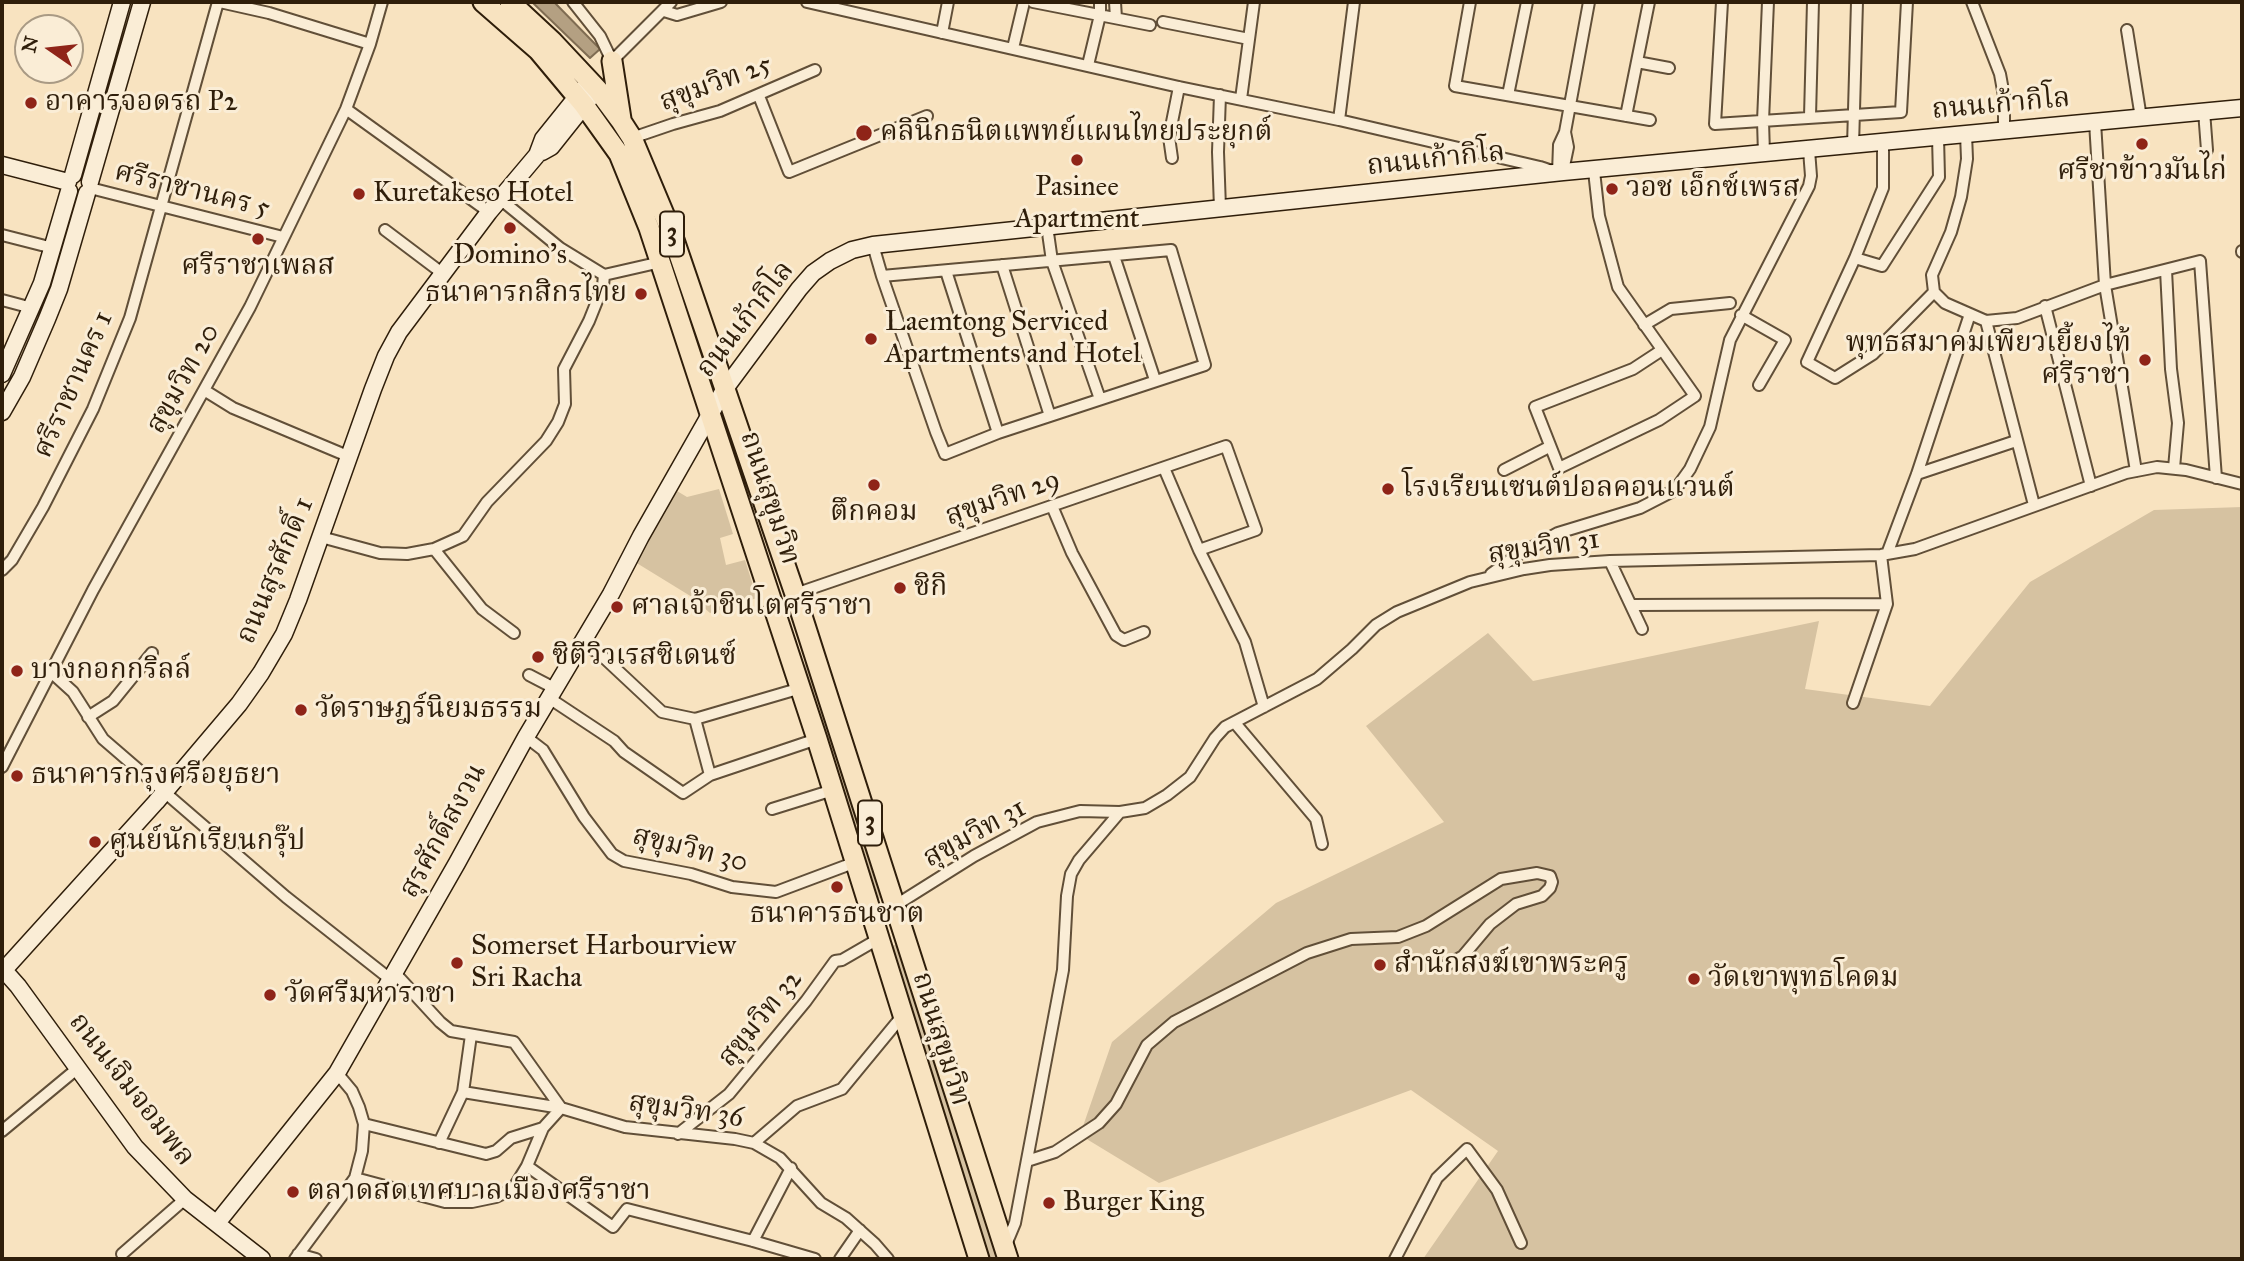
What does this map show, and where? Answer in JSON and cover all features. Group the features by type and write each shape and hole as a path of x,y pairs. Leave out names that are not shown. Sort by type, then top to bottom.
{"highway":[{"name":"ถนนสุขุมวิท","path":"483,2 621,121 632,138 671,231 795,594 1006,1253"},
{"name":"ถนนสุขุมวิท","path":"518,4 553,41 587,93 619,154 661,262 801,688 979,1259"},
{"path":"612,61 621,121"}],"street":[{"path":"4,366 32,308 53,248 122,2"},
{"path":"2,412 22,377 59,289 142,2"},
{"path":"219,2 271,7 370,44"},
{"name":"ศรีราชานคร 1","path":"2,570 12,560 44,507 93,409 130,318 219,2"},
{"name":"สุขุมวิท 20","path":"2,767 93,590 250,307 345,109 370,44 382,2"},
{"path":"573,2 600,36 612,61 668,6 677,15 721,2"},
{"path":"807,2 1179,87 1339,120 1561,173 1559,145 1565,132 1589,2"},
{"path":"942,33 948,2"},
{"path":"1013,48 1024,2"},
{"path":"1033,2 1150,24"},
{"path":"1088,65 1100,15 1100,2"},
{"path":"1115,2 1116,18"},
{"path":"1241,99 1254,2"},
{"path":"1339,120 1354,2"},
{"path":"1470,2 1455,86 1650,120"},
{"path":"1508,95 1527,2"},
{"path":"1626,116 1649,2"},
{"path":"1722,2 1714,124 1901,112 1906,2"},
{"path":"1764,154 1768,2"},
{"path":"1810,116 1813,2"},
{"path":"1853,146 1857,2"},
{"path":"1972,2 2000,74 2004,96 2004,130"},
{"path":"1163,22 1249,39"},
{"path":"2127,30 2141,118"},
{"path":"1637,62 1670,68"},
{"name":"สุขุมวิท 25","path":"632,138 720,111 815,71"},
{"path":"1172,158 1169,137 1179,87"},
{"name":"ถนนสุรศักดิ์ 1","path":"2,970 164,792 239,704 261,673 284,634 386,356 399,332 495,205 537,155 543,139 587,93"},
{"path":"1220,95 1220,208"},
{"path":"759,96 789,172 926,116"},
{"name":"ถนนเก้ากิโล","path":"711,410 768,328 813,273 852,250 873,245 1561,173 2242,108"},
{"path":"345,109 604,275 661,262"},
{"path":"2204,111 2207,150"},
{"path":"2095,122 2105,285 2136,471"},
{"path":"1966,134 1967,159 1961,197 1951,232 1932,275 1934,292 1945,303 1986,321 2017,318 2105,285 2200,261 2216,478"},
{"path":"1855,258 1882,266 1939,177 1938,137"},
{"path":"1883,143 1883,188 1855,258 1807,362 1835,378 1873,354 1934,292"},
{"path":"1485,578 1516,556 1558,533 1640,508 1675,490 1690,469 1710,427 1730,340 1741,315 1809,186 1809,150"},
{"path":"2,165 70,183 83,175 89,188"},
{"path":"1594,171 1599,216 1618,287 1644,326 1662,349 1695,396 1659,420 1559,468 1535,407 1633,369 1662,349"},
{"name":"ศรีราชานคร 5","path":"89,188 283,237"},
{"path":"1047,226 1052,261 1100,399"},
{"path":"385,230 442,273"},
{"path":"2,235 53,248"},
{"path":"873,245 883,276 945,454 998,433 1205,365 1171,250 883,276"},
{"path":"1114,256 1155,380"},
{"path":"1002,265 1050,416"},
{"path":"2166,270 2171,369 2178,423 2175,468"},
{"path":"946,271 998,433"},
{"path":"321,537 380,554 407,554 434,549 463,536 487,502 546,441 558,422 565,404 564,369 593,310 603,286 604,275"},
{"path":"2,300 32,308"},
{"path":"1644,326 1671,309 1730,303"},
{"path":"2045,306 2091,486"},
{"path":"1853,703 1887,604 1884,554 1917,474 1970,314"},
{"path":"1741,315 1785,340 1759,384"},
{"path":"1986,321 2034,505"},
{"path":"204,390 233,408 350,457"},
{"name":"สุรศักดิ์สงวน","path":"218,1223 337,1073 526,737 611,594 711,410"},
{"path":"1917,474 2016,441"},
{"name":"สุขุมวิท 29","path":"795,594 1226,446 1256,530 1199,550"},
{"path":"1504,470 1549,447"},
{"name":"สุขุมวิท 31","path":"896,905 974,856 1037,822 1080,811 1120,812 1146,808 1190,777 1225,727 1317,679 1376,625 1397,612 1485,578 1524,569 1610,561 1884,554 1915,550 2034,505 2136,471 2157,467 2175,468 2242,484"},
{"path":"1164,468 1199,550 1245,642 1264,708"},
{"path":"1052,506 1072,553 1116,635 1124,640 1143,632"},
{"path":"434,549 482,609 514,633"},
{"path":"1610,561 1642,629"},
{"path":"1632,606 1887,604"},
{"path":"581,642 600,654 662,712 695,719 801,688"},
{"path":"88,718 113,701 152,653"},
{"path":"51,672 72,692 103,739 286,897 392,976 450,1031 514,1042 561,1108 543,1128 527,1166 513,1189 496,1197 472,1202 445,1202 355,1178"},
{"path":"529,676 614,741 624,752 683,793 710,775 817,739"},
{"path":"695,719 710,775"},
{"path":"1235,723 1315,820 1322,844"},
{"name":"สุขุมวิท 30","path":"526,737 543,750 557,777 612,855 624,861 691,874 732,887 776,892 856,862"},
{"path":"772,809 833,790"},
{"path":"1006,1253 1015,1223 1063,970 1067,896 1071,874 1079,860 1120,812"},
{"path":"1027,1161 1055,1152 1099,1123 1116,1104 1147,1045 1174,1022 1307,953 1351,939 1398,937 1426,926 1501,878 1536,873 1550,876 1550,888 1542,896 1517,904 1489,924 1463,956 1445,966"},
{"name":"สุขุมวิท 32","path":"678,1134 729,1094 806,1001 835,961 842,960 880,938"},
{"name":"ถนนเจิมจอมพล","path":"2,970 135,1147 185,1199 262,1259"},
{"path":"754,1143 797,1106 842,1089 903,1015"},
{"path":"439,1143 463,1092 471,1035"},
{"path":"2,1131 78,1068"},
{"path":"297,1257 355,1178 362,1151 364,1124 352,1091 337,1073"},
{"name":"สุขุมวิท 36","path":"463,1092 561,1108 625,1127 754,1143 780,1158 821,1203 860,1230 888,1259"},
{"path":"364,1124 485,1154 496,1151 511,1138 543,1128"},
{"path":"1395,1259 1437,1178 1467,1149 1497,1190 1521,1243"},
{"path":"527,1166 613,1227 627,1209 815,1259"},
{"path":"753,1241 791,1168"},
{"path":"121,1254 185,1199"},
{"path":"840,1259 860,1230"},
{"path":"297,1257 316,1259"}],"shaded area":[{"path":"532,2 554,2 600,49 590,58"},
{"path":"719,489 733,534 720,538 726,565 745,560 757,598 710,613 692,597 635,562 677,491 687,497"},
{"path":"2242,507 2242,1259 1423,1259 1498,1151 1411,1090 1159,1183 1080,1135 1112,1042 1276,903 1444,822 1366,726 1488,633 1533,681 1819,621 1805,689 1930,706 2030,582 2154,510"},
{"path":"803,649 885,896 876,900 806,675"},
{"path":"900,943 999,1259 990,1259 892,946"}],"place":[{"name":"อาคารจอดรถ P2","path":"31,103"},
{"name":"คลินิกธนิตแพทย์แผนไทยประยุกต์","path":"864,133"},
{"name":"ศรีชาข้าวมันไก่","path":"2142,144"},
{"name":"Pasinee Apartment","path":"1077,160"},
{"name":"วอช เอ็กซ์เพรส","path":"1612,189"},
{"name":"Kuretakeso Hotel","path":"359,194"},
{"name":"Domino's","path":"510,228"},
{"name":"ศรีราชาเพลส","path":"258,239"},
{"name":"ธนาคารกสิกรไทย","path":"641,294"},
{"name":"Laemtong Serviced Apartments and Hotel","path":"871,339"},
{"name":"พุทธสมาคมเพียวเยี้ยงไท้ ศรีราชา","path":"2145,360"},
{"name":"ตึกคอม","path":"874,485"},
{"name":"โรงเรียนเซนต์ปอลคอนแวนต์","path":"1388,489"},
{"name":"ชิกิ","path":"900,588"},
{"name":"ศาลเจ้าชินโตศรีราชา","path":"617,607"},
{"name":"ซิตีวิวเรสซิเดนซ์","path":"538,657"},
{"name":"บางกอกกริลล์","path":"17,671"},
{"name":"วัดราษฎร์นิยมธรรม","path":"301,710"},
{"name":"ธนาคารกรุงศรีอยุธยา","path":"17,776"},
{"name":"ศูนย์นักเรียนกรุ๊ป","path":"95,842"},
{"name":"ธนาคารธนชาต","path":"837,887"},
{"name":"Somerset Harbourview Sri Racha","path":"457,963"},
{"name":"สำนักสงฆ์เขาพระครู","path":"1380,965"},
{"name":"วัดเขาพุทธโคดม","path":"1694,979"},
{"name":"วัดศรีมหาราชา","path":"270,995"},
{"name":"ตลาดสดเทศบาลเมืองศรีราชา","path":"293,1192"},
{"name":"Burger King","path":"1049,1203"}]}
